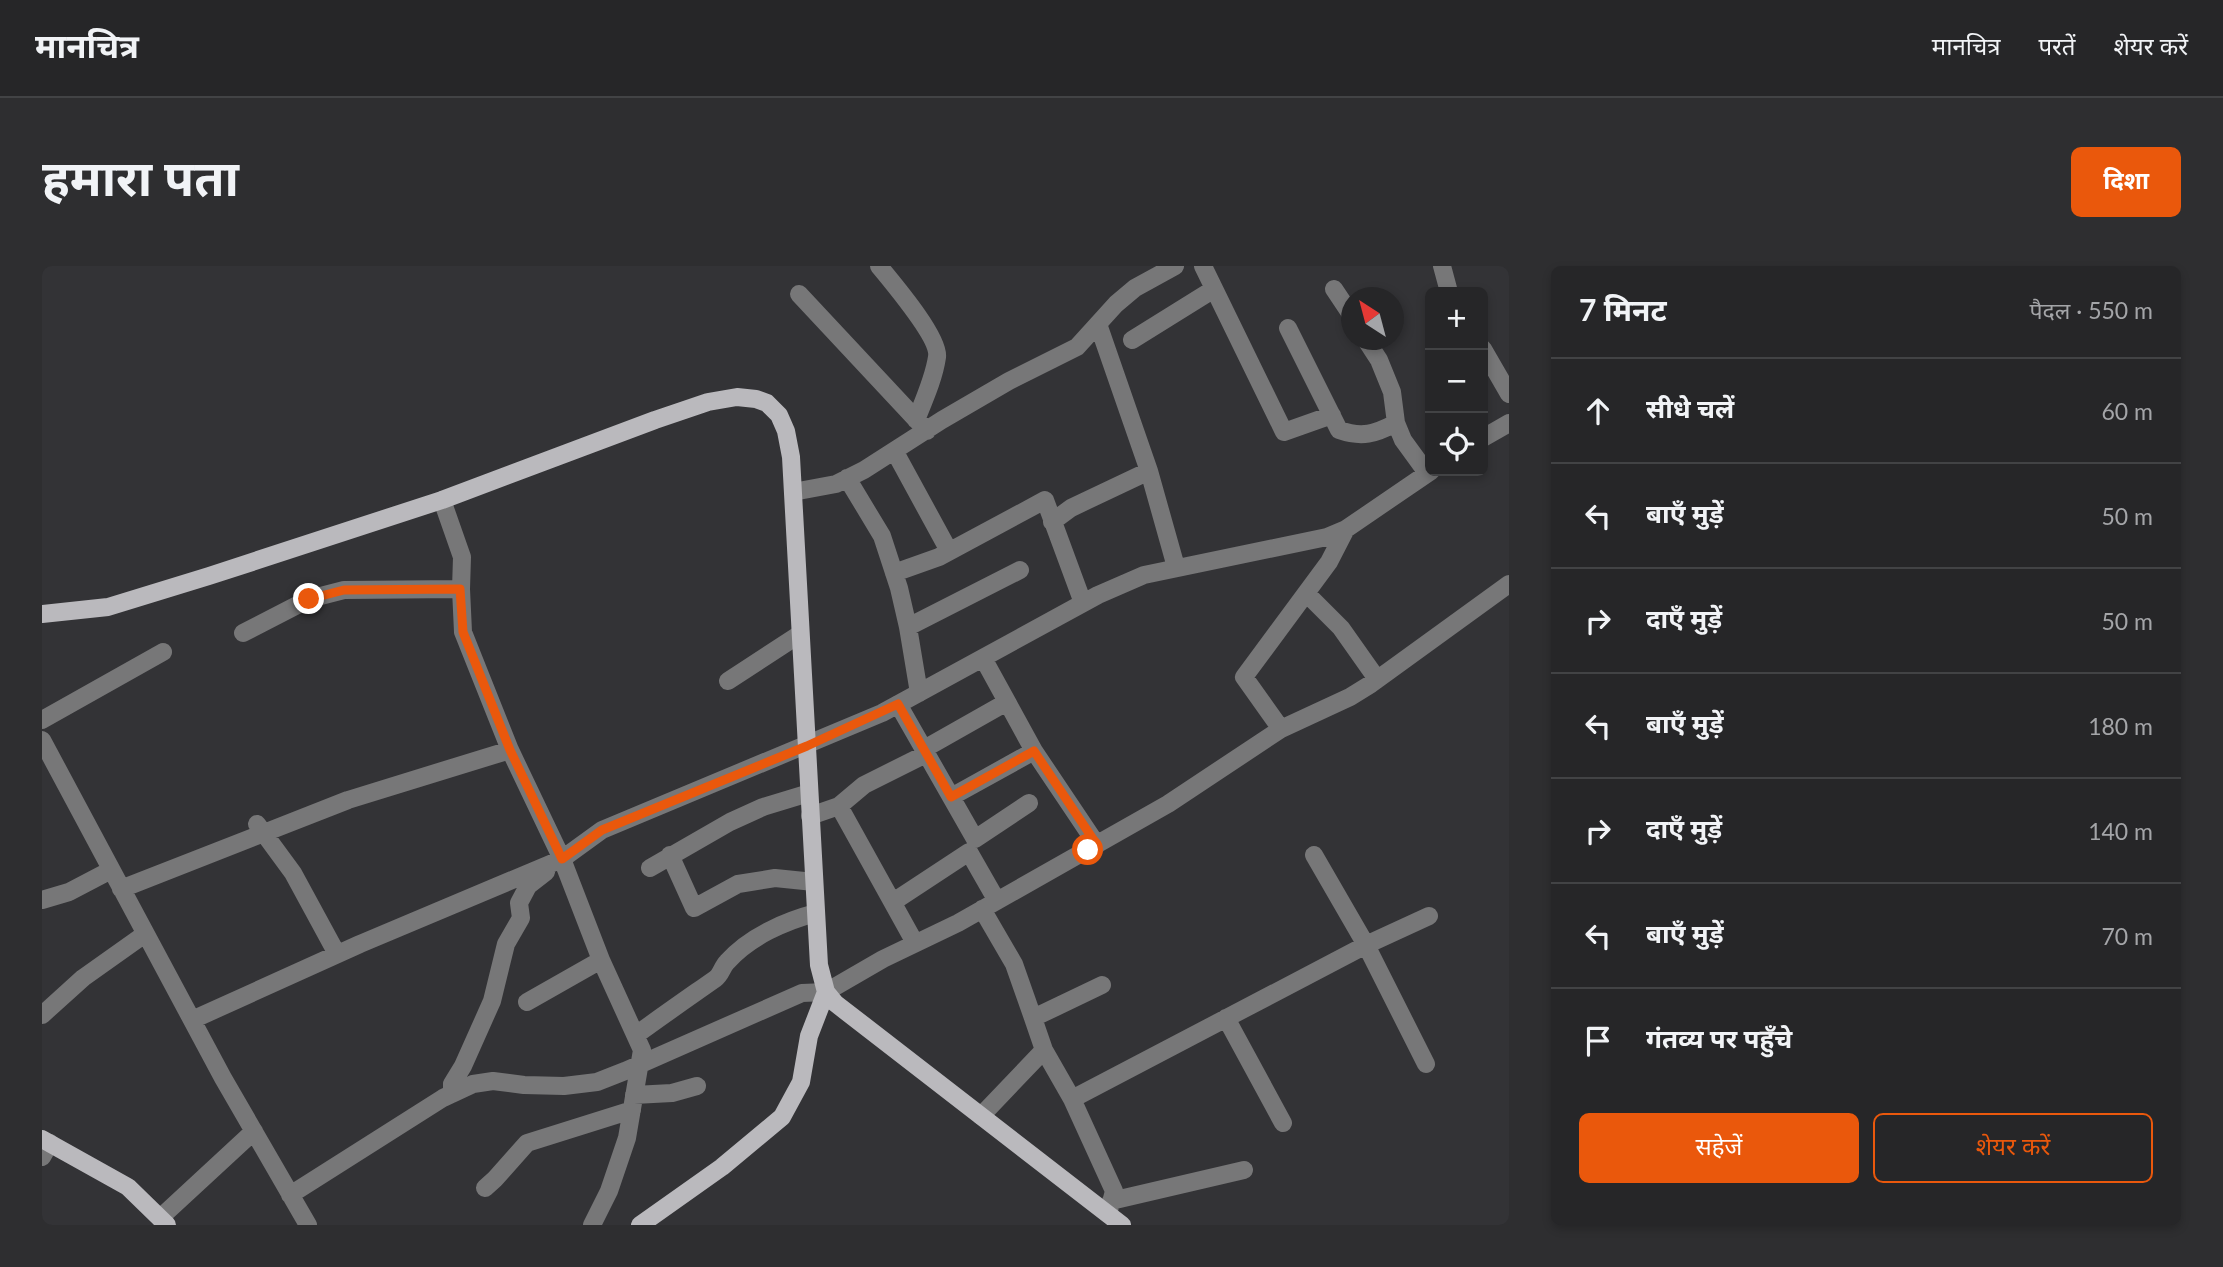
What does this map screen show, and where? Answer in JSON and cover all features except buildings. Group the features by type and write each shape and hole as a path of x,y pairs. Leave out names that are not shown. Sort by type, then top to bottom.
{"main road":[{"path":"42,614 108,607 209,576 442,500 708,402 737,397 767,403 779,415 786,431 791,457 819,965 826,992 835,1003 981,1116 1109,1207 1122,1225"},
{"path":"640,1225 722,1167 782,1117 801,1082 809,1036 826,992"},
{"path":"45,1147 128,1186 163,1222"}],"street":[{"path":"878,266 903,295 933,340 938,354 921,425"},
{"path":"793,492 835,484 847,478 895,452 921,425 1077,347 1116,304 1135,288 1175,266"},
{"path":"1203,266 1284,432 1332,415"},
{"path":"1442,266 1448,287"},
{"path":"1132,340 1214,289"},
{"path":"1334,289 1341,300"},
{"path":"799,294 921,425"},
{"path":"1098,324 1149,471 1176,568"},
{"path":"1288,328 1339,430 1355,435 1380,432 1396,422"},
{"path":"1372,350 1392,392 1396,422 1403,440 1425,467"},
{"path":"1484,350 1509,394"},
{"path":"1488,435 1509,423"},
{"path":"895,452 949,551"},
{"path":"1052,522 1071,508 1149,471"},
{"path":"452,1094 452,1084 492,1001 506,944 521,919 519,903 527,886 602,830 807,746 898,704 1083,603 1144,575 1328,537 1346,529 1425,475"},
{"path":"847,478 882,536 908,627 919,693"},
{"path":"442,500 462,557 460,589 463,632 510,750 562,859 601,960 642,1050 627,1138 609,1191 592,1225"},
{"path":"894,573 939,557 1045,500 1083,603"},
{"path":"1282,729 1244,677 1329,562 1346,529"},
{"path":"908,627 1020,570"},
{"path":"290,1195 452,1094 473,1084 493,1081 524,1086 564,1086 597,1082 802,993 826,992 1097,845 1168,804 1282,729 1350,696 1509,584"},
{"path":"243,633 309,599 344,590 460,589"},
{"path":"1306,593 1341,628 1377,679"},
{"path":"728,681 800,634"},
{"path":"42,720 163,652"},
{"path":"983,658 1034,751 1097,845"},
{"path":"810,816 839,806 864,785 1007,702"},
{"path":"898,704 975,839 1029,803"},
{"path":"42,740 192,1020 308,1225"},
{"path":"121,889 260,828 510,750"},
{"path":"951,797 1034,751"},
{"path":"650,868 752,812 809,793"},
{"path":"839,806 915,943"},
{"path":"260,828 293,873 337,954"},
{"path":"893,902 969,852 1014,964 1044,1050 1072,1099 1114,1191 1109,1207"},
{"path":"670,855 694,908 738,884 775,878 814,882"},
{"path":"1314,855 1366,945 1426,1064"},
{"path":"192,1020 337,954 562,859"},
{"path":"42,900 69,892 111,870"},
{"path":"636,1035 697,989 718,977 726,962 764,934 796,918 816,913"},
{"path":"1072,1099 1366,945 1429,916"},
{"path":"42,1014 83,978 145,934"},
{"path":"527,1002 601,960"},
{"path":"1033,1018 1102,985"},
{"path":"1226,1018 1283,1123"},
{"path":"981,1116 1044,1050"},
{"path":"485,1188 527,1143 633,1103 697,1086"},
{"path":"163,1222 254,1131"},
{"path":"1109,1207 1244,1170"}],"route":[{"path":"309,599 344,590 460,589 463,632 510,750 562,859 602,830 807,746 898,704 951,797 1034,751 1097,845 1088,850"}]}
